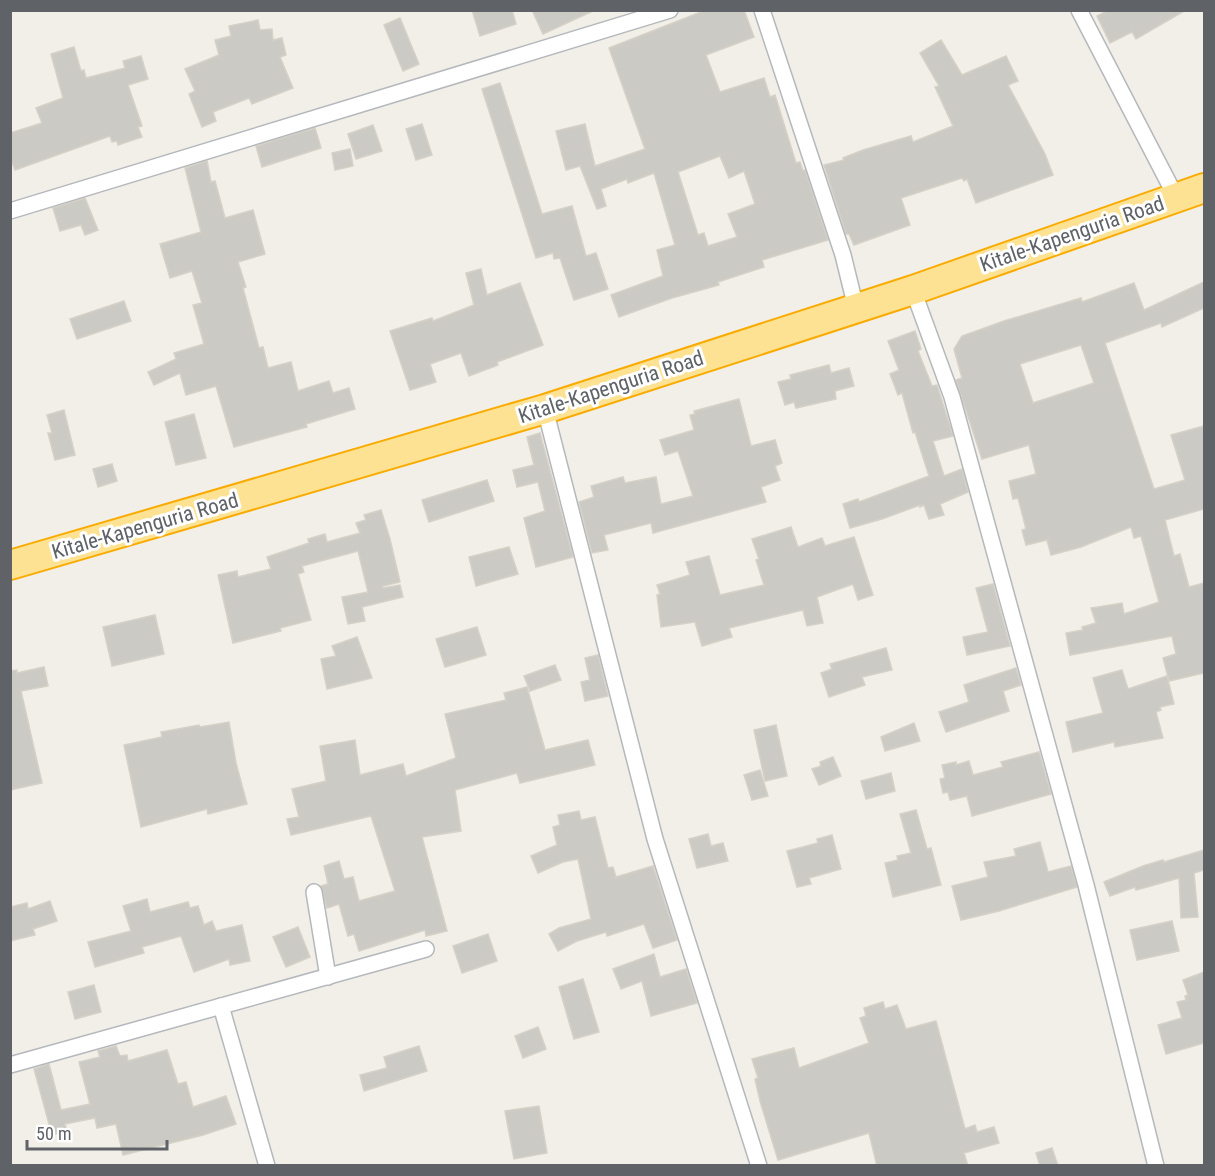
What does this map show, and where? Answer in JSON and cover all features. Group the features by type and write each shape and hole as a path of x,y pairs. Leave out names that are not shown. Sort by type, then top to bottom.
{"highway":[{"name":"Kitale-Kapenguria Road","path":"10,565 545,409 913,290 1204,188"}],"street":[{"path":"10,211 669,10"},
{"path":"762,10 843,255 856,308"},
{"path":"1079,10 1176,197"},
{"path":"913,290 952,398 1083,874 1156,1166"},
{"path":"545,409 655,839 759,1166"},
{"path":"314,892 328,977"},
{"path":"10,1065 426,949"},
{"path":"222,1006 267,1166"}],"building":[{"path":"472,10 512,10 516,24 480,36"},
{"path":"532,10 595,10 543,34"},
{"path":"706,10 744,10 754,37 706,55 720,92 764,78 770,97 775,95 796,163 800,162 803,171 805,170 828,240 762,260 764,267 718,282 719,285 672,298 619,317 611,295 663,276 657,250 675,245 654,173 628,183 627,179 601,189 606,206 597,209 580,166 566,170 556,131 585,124 595,166 645,149 609,48","holes":["720,156 729,178 744,171 755,204 728,214 737,237 708,246 704,233 698,235 678,172"]},
{"path":"1109,10 1186,10 1136,39 1132,32 1110,43 1097,16"},
{"path":"400,18 419,64 403,71 384,25"},
{"path":"258,20 260,30 272,29 273,40 282,38 286,55 280,57 293,88 252,104 249,98 213,112 216,121 202,127 189,94 195,91 185,69 219,55 215,40 231,36 229,26"},
{"path":"941,40 962,75 1006,56 1018,81 1008,85 1045,154 1053,175 976,203 967,179 964,181 962,178 901,198 910,225 854,245 849,234 846,234 824,165 844,160 843,158 863,150 911,136 913,142 953,126 935,87 939,86 920,53"},
{"path":"74,47 81,71 84,70 86,78 125,68 123,61 141,56 148,79 128,85 142,126 138,127 142,137 118,145 117,141 112,142 110,136 15,170 10,157 10,133 42,123 36,108 63,98 51,54"},
{"path":"500,83 542,214 572,206 586,256 596,253 608,289 574,300 560,258 554,259 553,253 536,258 482,89"},
{"path":"422,124 432,155 416,160 406,129"},
{"path":"373,125 382,151 356,159 348,134"},
{"path":"315,128 321,148 262,167 256,146"},
{"path":"350,149 353,166 335,170 332,153"},
{"path":"207,161 211,182 215,181 225,218 253,210 265,254 238,262 246,287 243,288 259,348 263,347 268,368 291,362 298,391 329,381 333,393 349,388 355,409 306,424 307,427 234,447 216,386 186,395 180,373 154,385 148,372 176,359 174,353 204,344 193,305 202,303 192,271 170,278 160,244 201,232 185,168"},
{"path":"85,198 98,230 85,235 81,225 60,231 53,208"},
{"path":"481,269 487,295 520,283 543,345 497,362 498,365 469,376 461,353 430,364 436,382 410,390 390,331 432,318 433,321 474,305 466,273"},
{"path":"1204,282 1204,308 1162,327 1161,323 1105,343 1154,489 1185,480 1171,435 1204,426 1204,509 1165,520 1174,556 1180,554 1189,587 1204,583 1204,673 1169,681 1163,658 1176,654 1172,636 1070,655 1066,633 1083,630 1082,627 1096,623 1091,608 1122,603 1124,614 1159,602 1141,536 1134,538 1131,527 1081,547 1051,555 1047,540 1026,545 1022,530 1026,529 1018,498 1013,499 1009,481 1036,474 1029,445 982,459 956,380 962,378 954,349 962,336 1081,298 1082,302 1134,283 1144,310","holes":["1081,345 1094,383 1033,403 1020,364"]},
{"path":"124,301 131,321 77,339 70,319"},
{"path":"915,331 921,349 918,351 932,386 937,385 953,436 933,441 944,476 962,469 968,492 940,504 944,515 929,519 924,505 920,507 920,505 850,528 843,504 858,499 859,502 929,476 915,432 913,433 902,393 898,395 890,374 899,370 888,341"},
{"path":"829,365 831,373 849,368 854,386 835,391 836,399 796,408 794,402 785,405 778,382 791,379 790,375"},
{"path":"739,399 751,446 775,440 782,463 775,466 780,480 761,487 766,502 653,533 651,523 604,535 608,550 592,553 579,502 594,497 591,486 623,477 625,483 656,477 661,504 693,496 678,451 665,455 660,440 694,430 690,415 695,414 694,411"},
{"path":"64,410 75,455 55,460 48,433 52,433 47,415"},
{"path":"194,414 206,458 176,465 165,422"},
{"path":"540,433 573,557 536,567 524,518 545,511 538,482 517,487 513,470 534,465 527,437"},
{"path":"112,464 117,481 98,487 93,469"},
{"path":"487,480 494,501 429,522 422,500"},
{"path":"381,510 400,582 383,586 383,588 400,585 403,597 362,607 365,621 348,624 342,597 368,592 358,551 302,566 304,572 298,574 311,620 280,628 281,631 233,643 218,575 237,571 238,577 271,569 267,557 309,543 308,539 325,534 327,542 360,533 356,523 366,520 364,515"},
{"path":"791,527 798,547 822,538 825,546 854,537 873,595 858,600 853,584 817,597 823,623 807,626 803,610 729,628 732,637 702,646 695,622 661,627 657,595 660,594 657,585 690,575 686,562 709,556 720,595 764,585 752,539"},
{"path":"509,547 518,574 476,586 469,557"},
{"path":"993,584 1010,646 967,655 963,637 988,632 976,588"},
{"path":"155,615 164,654 112,666 103,627"},
{"path":"477,627 486,655 445,667 436,639"},
{"path":"357,637 372,678 327,689 321,659 336,656 332,646"},
{"path":"886,648 892,670 862,677 865,685 829,697 821,673 832,669 830,664"},
{"path":"598,655 608,696 585,701 581,682 590,680 585,658"},
{"path":"555,665 561,680 530,691 524,676"},
{"path":"44,667 48,686 21,691 42,783 10,790 10,671 17,670 17,673"},
{"path":"1016,668 1021,685 1003,691 1009,711 946,732 939,712 969,702 964,685"},
{"path":"1122,670 1128,689 1167,676 1174,704 1160,707 1161,710 1156,712 1163,738 1115,747 1114,742 1073,752 1066,722 1103,713 1093,678"},
{"path":"527,687 545,750 588,740 595,765 520,783 517,773 455,790 461,831 422,837 447,931 426,936 425,930 359,951 354,934 348,936 339,904 327,908 321,886 328,884 324,866 339,861 344,879 353,877 359,901 395,891 371,816 291,835 287,819 299,817 292,789 326,781 320,746 355,740 360,775 403,764 406,776 456,758 445,714 506,700 504,693"},
{"path":"229,722 236,763 247,804 208,814 207,809 141,827 124,745 162,737 161,732"},
{"path":"914,723 920,741 885,751 881,737"},
{"path":"776,725 787,776 765,781 754,730"},
{"path":"1039,752 1051,794 972,816 967,796 950,800 948,792 943,793 940,779 945,778 942,765 956,762 956,765 969,761 973,775 1003,767 1001,762"},
{"path":"833,757 841,776 819,785 812,769 821,766 820,762"},
{"path":"760,770 768,796 752,800 744,775"},
{"path":"891,773 895,791 866,799 861,781"},
{"path":"916,810 927,849 931,848 941,885 893,897 885,863 898,860 897,856 911,853 900,814"},
{"path":"579,811 581,820 595,817 608,868 613,867 616,877 653,866 677,940 653,948 644,924 607,936 606,932 577,941 558,951 549,934 559,928 591,919 578,859 563,862 538,873 531,856 557,845 553,827 560,825 558,815"},
{"path":"708,834 711,846 723,843 728,861 697,868 689,839"},
{"path":"832,835 841,869 809,878 811,884 797,887 787,851 818,843 817,839"},
{"path":"1040,842 1048,872 1071,866 1077,887 961,920 952,886 988,877 984,862 1016,856 1014,849"},
{"path":"1204,850 1204,870 1194,873 1198,917 1181,918 1179,878 1136,890 1135,887 1110,896 1104,882 1143,866"},
{"path":"147,899 150,912 188,902 190,908 198,906 204,925 212,921 216,931 242,925 250,961 230,965 229,959 194,972 181,936 142,947 144,953 95,967 88,942 131,931 123,906"},
{"path":"50,901 57,921 33,929 35,935 10,941 10,907 27,903 28,909"},
{"path":"1172,921 1179,951 1137,960 1130,930"},
{"path":"298,927 310,957 286,967 273,937"},
{"path":"488,934 497,961 462,973 453,946"},
{"path":"654,954 660,977 686,969 697,1003 651,1016 642,981 621,989 613,969"},
{"path":"1204,972 1204,1043 1166,1054 1158,1025 1182,1018 1177,1002 1186,1000 1185,996 1188,995 1183,980"},
{"path":"583,979 599,1032 574,1039 559,987"},
{"path":"94,985 101,1012 75,1019 68,992"},
{"path":"883,1002 885,1009 897,1005 906,1029 936,1021 965,1129 975,1125 977,1132 994,1127 999,1143 964,1153 968,1166 877,1166 869,1133 778,1160 760,1101 755,1079 758,1078 752,1059 794,1048 799,1068 869,1043 860,1018 866,1016 864,1008"},
{"path":"538,1027 546,1049 523,1058 515,1036"},
{"path":"116,1046 120,1056 127,1055 128,1061 167,1050 178,1084 186,1082 193,1107 226,1096 236,1124 203,1135 123,1155 116,1124 97,1128 95,1118 65,1124 67,1132 52,1135 34,1069 49,1064 61,1110 90,1104 79,1062 100,1057 98,1051"},
{"path":"419,1046 427,1071 364,1091 360,1075 387,1068 384,1057"},
{"path":"539,1106 547,1153 514,1159 505,1111"},
{"path":"1052,1148 1058,1166 1040,1166 1036,1153"}]}
